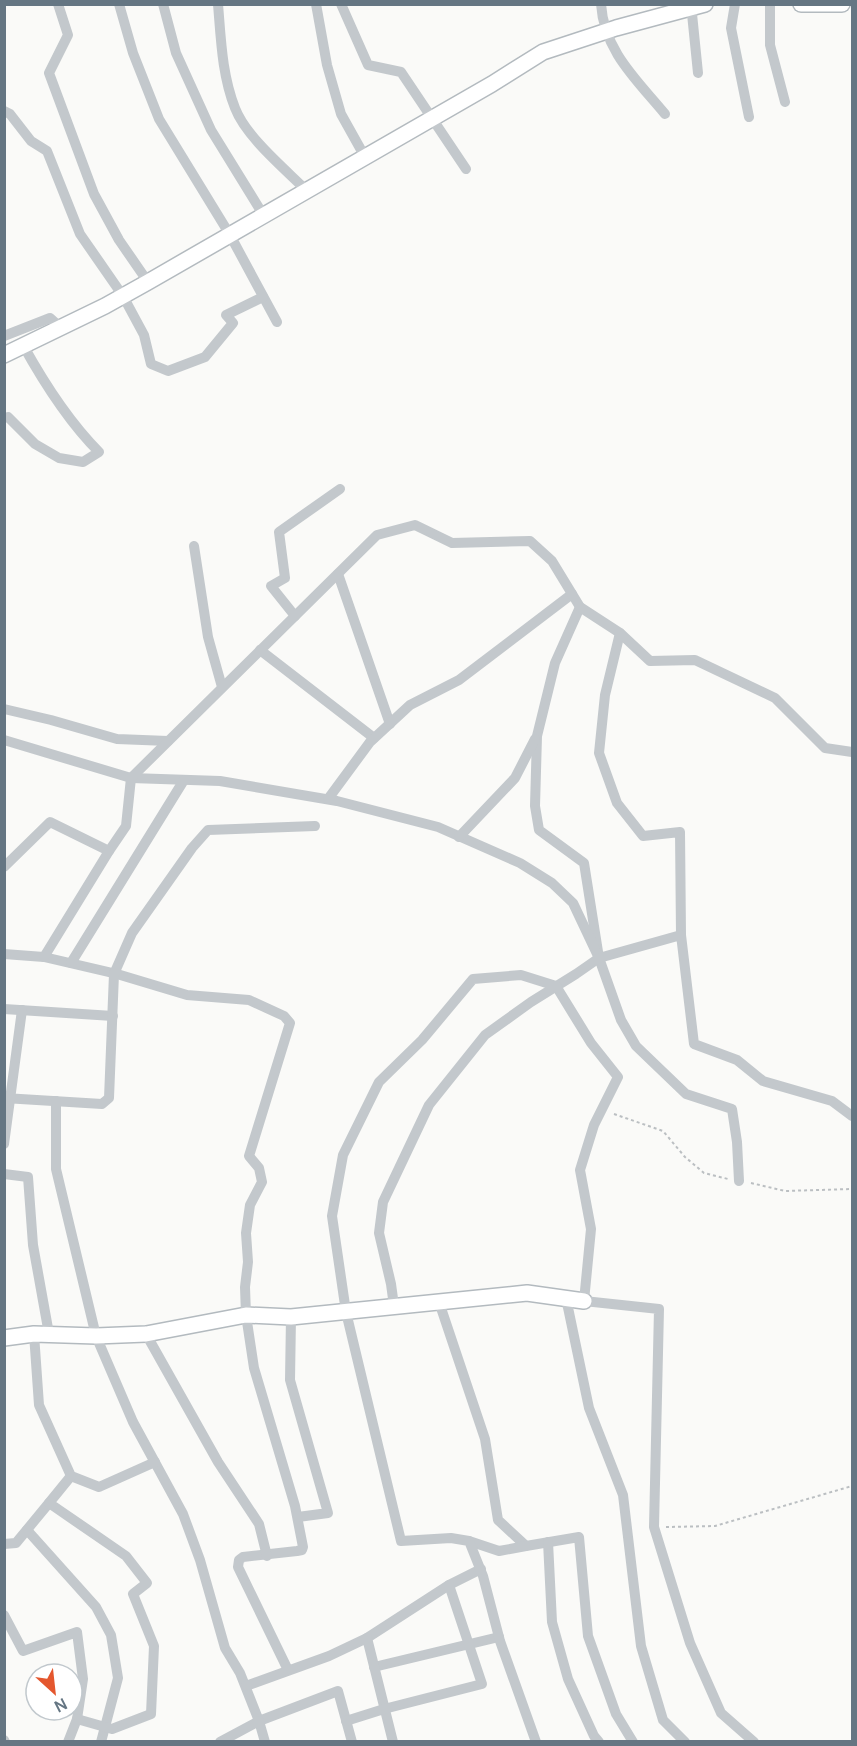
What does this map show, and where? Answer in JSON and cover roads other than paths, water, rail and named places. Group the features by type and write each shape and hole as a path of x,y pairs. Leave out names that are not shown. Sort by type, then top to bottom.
{"street":[{"path":"58,4 68,35 49,73 94,194 119,240 148,282"},
{"path":"119,4 133,54 159,118 230,235 277,322"},
{"path":"163,4 176,53 211,130 264,216"},
{"path":"218,4 223,61 236,110 259,145 308,191"},
{"path":"316,4 327,65 340,114 365,158"},
{"path":"341,4 368,65 401,72 466,170"},
{"path":"601,4 616,57 665,114"},
{"path":"735,4 731,28 749,117"},
{"path":"770,4 770,45 785,102"},
{"path":"801,4 842,4"},
{"path":"4,355 148,282 432,119 543,52 696,6 698,73"},
{"path":"4,111 10,114 31,141 47,151 80,234 123,296 144,335 151,364 168,371 205,357 233,323 226,315 263,297"},
{"path":"4,336 50,318 60,327"},
{"path":"4,418 8,417 35,444 59,458 83,462 99,452 79,432 36,369 23,345"},
{"path":"295,616 271,586 285,578 279,532 340,489"},
{"path":"44,957 126,826 131,778 377,535 415,525 452,543 530,541 552,561 580,607 620,633 650,661 695,660 775,698 825,748 852,752"},
{"path":"194,546 208,637 222,687"},
{"path":"338,573 390,724"},
{"path":"328,799 374,738 410,705 459,680 572,594"},
{"path":"580,607 555,663 537,736 535,806 539,830 584,863 599,958"},
{"path":"620,633 605,695 599,753 617,803 643,836 680,832 681,935 694,1044 737,1060 762,1081 832,1101 852,1116"},
{"path":"260,650 374,738"},
{"path":"4,709 117,739 168,741"},
{"path":"459,837 515,778 537,736"},
{"path":"4,740 131,778 220,781 328,799 438,827 520,863 552,883 573,903 599,958 621,1020 636,1046 686,1094 732,1109 739,1181"},
{"path":"71,963 184,780"},
{"path":"4,867 50,822 109,851"},
{"path":"7,1098 102,1104 109,1098 114,974 132,933 192,848 208,830 315,826"},
{"path":"394,1306 379,1233 383,1202 429,1105 485,1035 556,986 599,958 681,935"},
{"path":"4,954 44,957 71,963 187,995 249,1000 284,1016 290,1023 249,1156 259,1168 262,1182 249,1205 245,1287 246,1315 254,1368 298,1518 303,1547 302,1551 243,1557 239,1560 238,1567 288,1670"},
{"path":"584,1301 591,1229 580,1170 594,1125 618,1077 591,1043 556,986 520,975 473,979 422,1040 378,1082 343,1155 332,1216 346,1312 401,1541 451,1538 469,1541 499,1551 579,1537 588,1636 616,1714 633,1742"},
{"path":"4,1009 113,1016"},
{"path":"4,1144 7,1098 22,1010"},
{"path":"56,1101 56,1169 96,1336 133,1422 183,1514 200,1560 225,1648 246,1686 260,1721 265,1742"},
{"path":"4,1174 28,1177 42,1334 39,1405 71,1476 99,1486 155,1462"},
{"path":"4,1338 42,1334 96,1336 146,1334 246,1315 291,1317 527,1293 659,1309 654,1527 690,1644 721,1713 754,1742"},
{"path":"566,1298 589,1408 623,1495 641,1646 663,1720 685,1742"},
{"path":"439,1302 485,1439 498,1520 526,1546"},
{"path":"291,1317 290,1380 328,1512 298,1518"},
{"path":"146,1334 218,1462 259,1524 267,1556"},
{"path":"4,1544 16,1543 71,1476"},
{"path":"49,1503 126,1556 147,1583 133,1594 154,1646 151,1714 112,1729 84,1721"},
{"path":"27,1530 96,1607 111,1635 118,1678 101,1742"},
{"path":"469,1541 481,1569 499,1636 536,1742"},
{"path":"548,1542 552,1622 568,1679 594,1736 599,1742"},
{"path":"246,1686 329,1656 367,1638 449,1585 481,1569"},
{"path":"346,1721 482,1684 449,1585"},
{"path":"4,1615 23,1651 76,1632 80,1662"},
{"path":"374,1667 499,1636"},
{"path":"367,1638 393,1742"},
{"path":"220,1742 260,1721 338,1691 352,1742"},
{"path":"68,1742 76,1722"}]}
